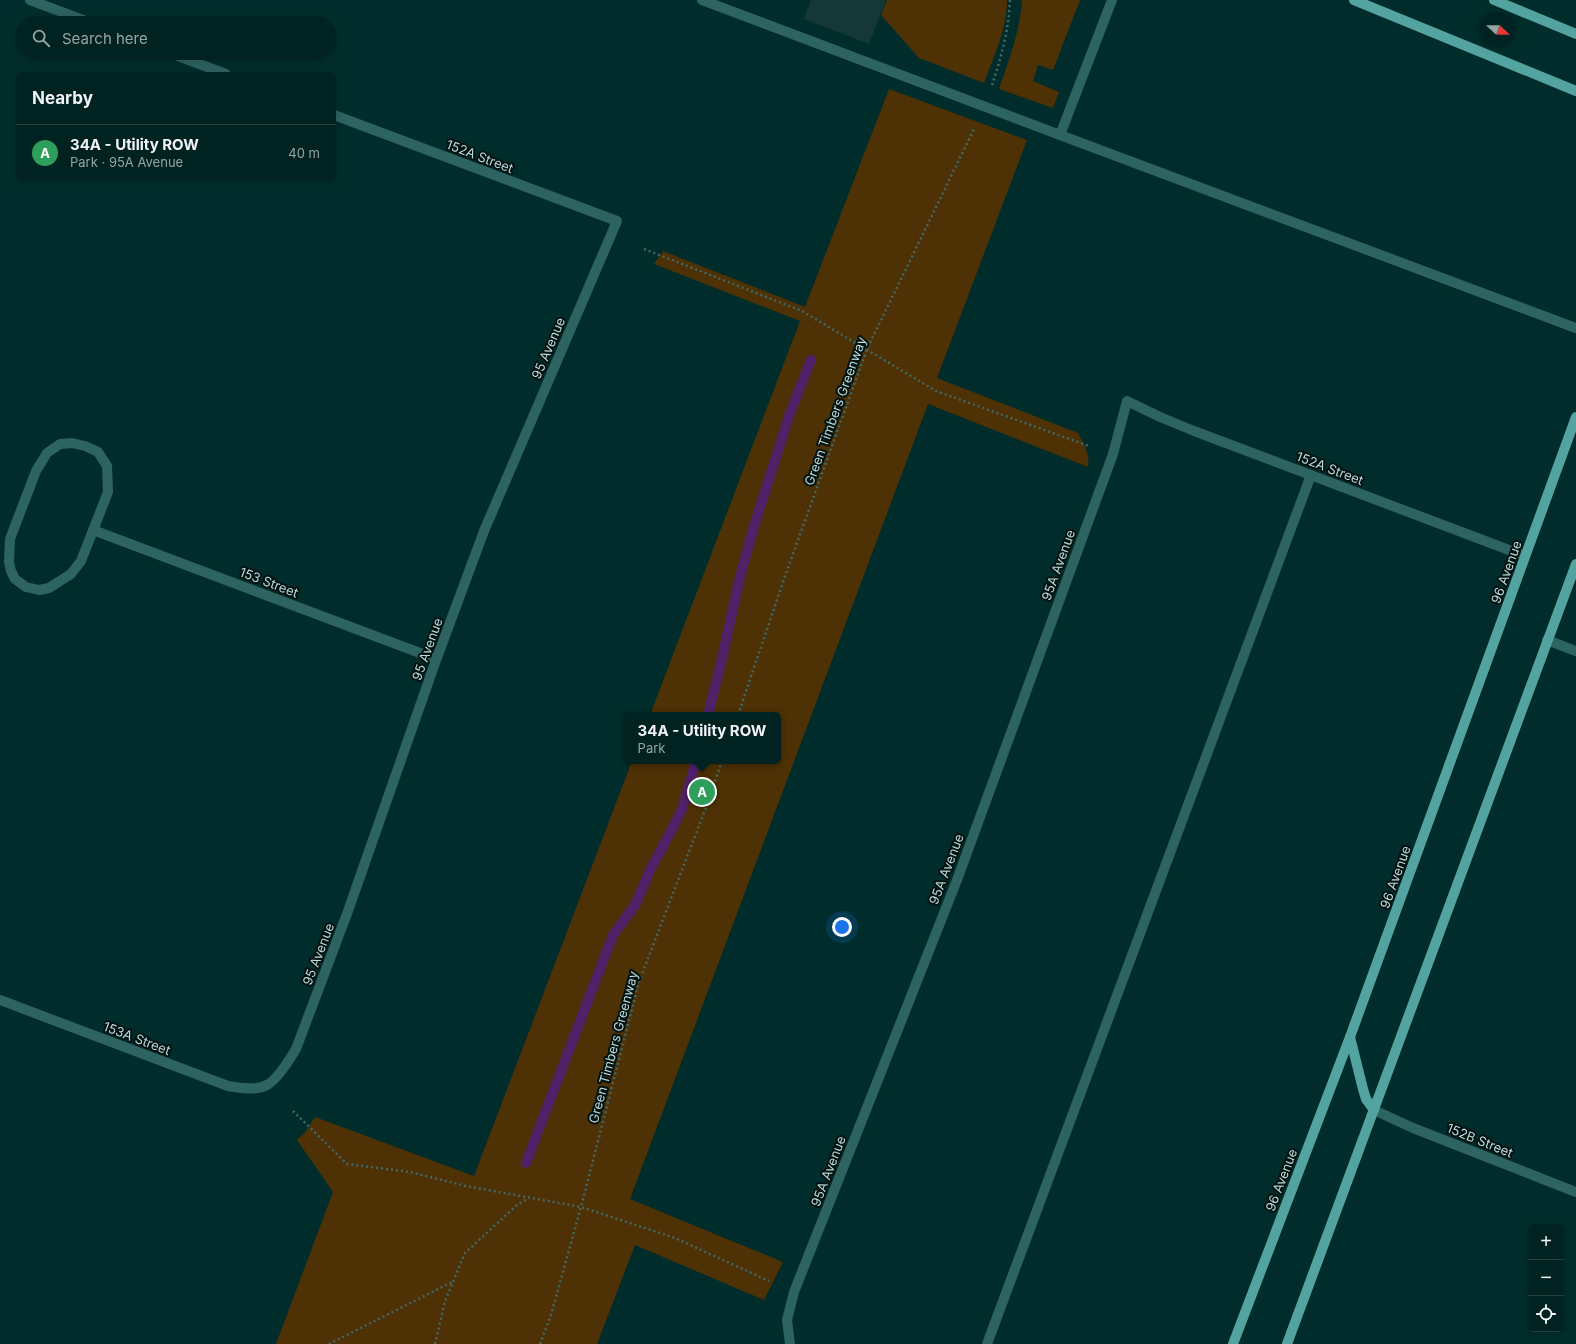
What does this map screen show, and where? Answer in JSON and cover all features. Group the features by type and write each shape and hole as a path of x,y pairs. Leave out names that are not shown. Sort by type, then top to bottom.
{"main road":[{"path":"1354,0 1576,91"},
{"path":"1494,0 1576,34"},
{"name":"96 Avenue","path":"1233,1344 1350,1037 1576,416"},
{"path":"1287,1344 1576,564"},
{"path":"1350,1037 1366,1099 1374,1110"}],"street":[{"path":"30,0 72,16"},
{"path":"702,0 1576,328"},
{"path":"1060,135 1112,0"},
{"path":"189,60 221,72"},
{"name":"152A Street","path":"336,115 617,221"},
{"name":"95 Avenue","path":"267,1085 283,1070 296,1049 348,911 436,659 484,531 617,221"},
{"name":"152A Street","path":"1126,401 1160,417 1526,556"},
{"name":"95A Avenue","path":"790,1344 787,1320 794,1292 959,872 1113,454 1126,401"},
{"path":"72,443 85,446 98,452 107,466 108,492 93,530 81,561 71,574 59,583 49,588 39,590 26,587 15,579 9,562 10,539 36,471 48,453 60,444 72,443"},
{"path":"987,1344 1311,475"},
{"name":"153 Street","path":"93,530 436,659"},
{"path":"1548,640 1576,651"},
{"name":"153A Street","path":"0,1000 228,1086 247,1089 267,1085"},
{"name":"152B Street","path":"1374,1110 1413,1128 1576,1192"}],"path":[{"path":"991,86 1001,58 1010,0"},
{"name":"Green Timbers Greenway","path":"739,712 787,572 867,349 976,124"},
{"path":"644,249 802,311 936,391 1089,446"},
{"name":"Green Timbers Greenway","path":"540,1344 551,1315 581,1207 639,982 705,810 721,764"},
{"path":"293,1111 347,1164 410,1172 466,1186 581,1207 675,1238 769,1281"},
{"path":"435,1344 445,1301 464,1253 517,1205 529,1198"},
{"path":"329,1344 453,1282"}],"shaded area":[{"path":"811,0 886,0 869,44 804,19"},
{"path":"887,0 1007,0 1005,21 1002,32 996,53 984,83 919,58 881,15"},
{"path":"1022,0 1080,0 1053,70 1038,65 1033,81 1059,92 1053,108 999,89 1019,23"},
{"path":"889,89 1027,140 937,378 1078,433 1087,453 1088,467 928,404 630,1199 783,1262 764,1300 635,1245 597,1344 276,1344 333,1192 297,1140 306,1131 315,1117 474,1176 631,764 781,764 781,712 651,712 800,321 654,264 663,251 805,307"}],"waterway":[{"path":"709,712 739,581 754,526 790,413 811,360"},
{"path":"526,1163 613,935 635,905 651,868 682,809 695,764"}],"place":[{"name":"34A - Utility ROW","path":"702,792"}]}
